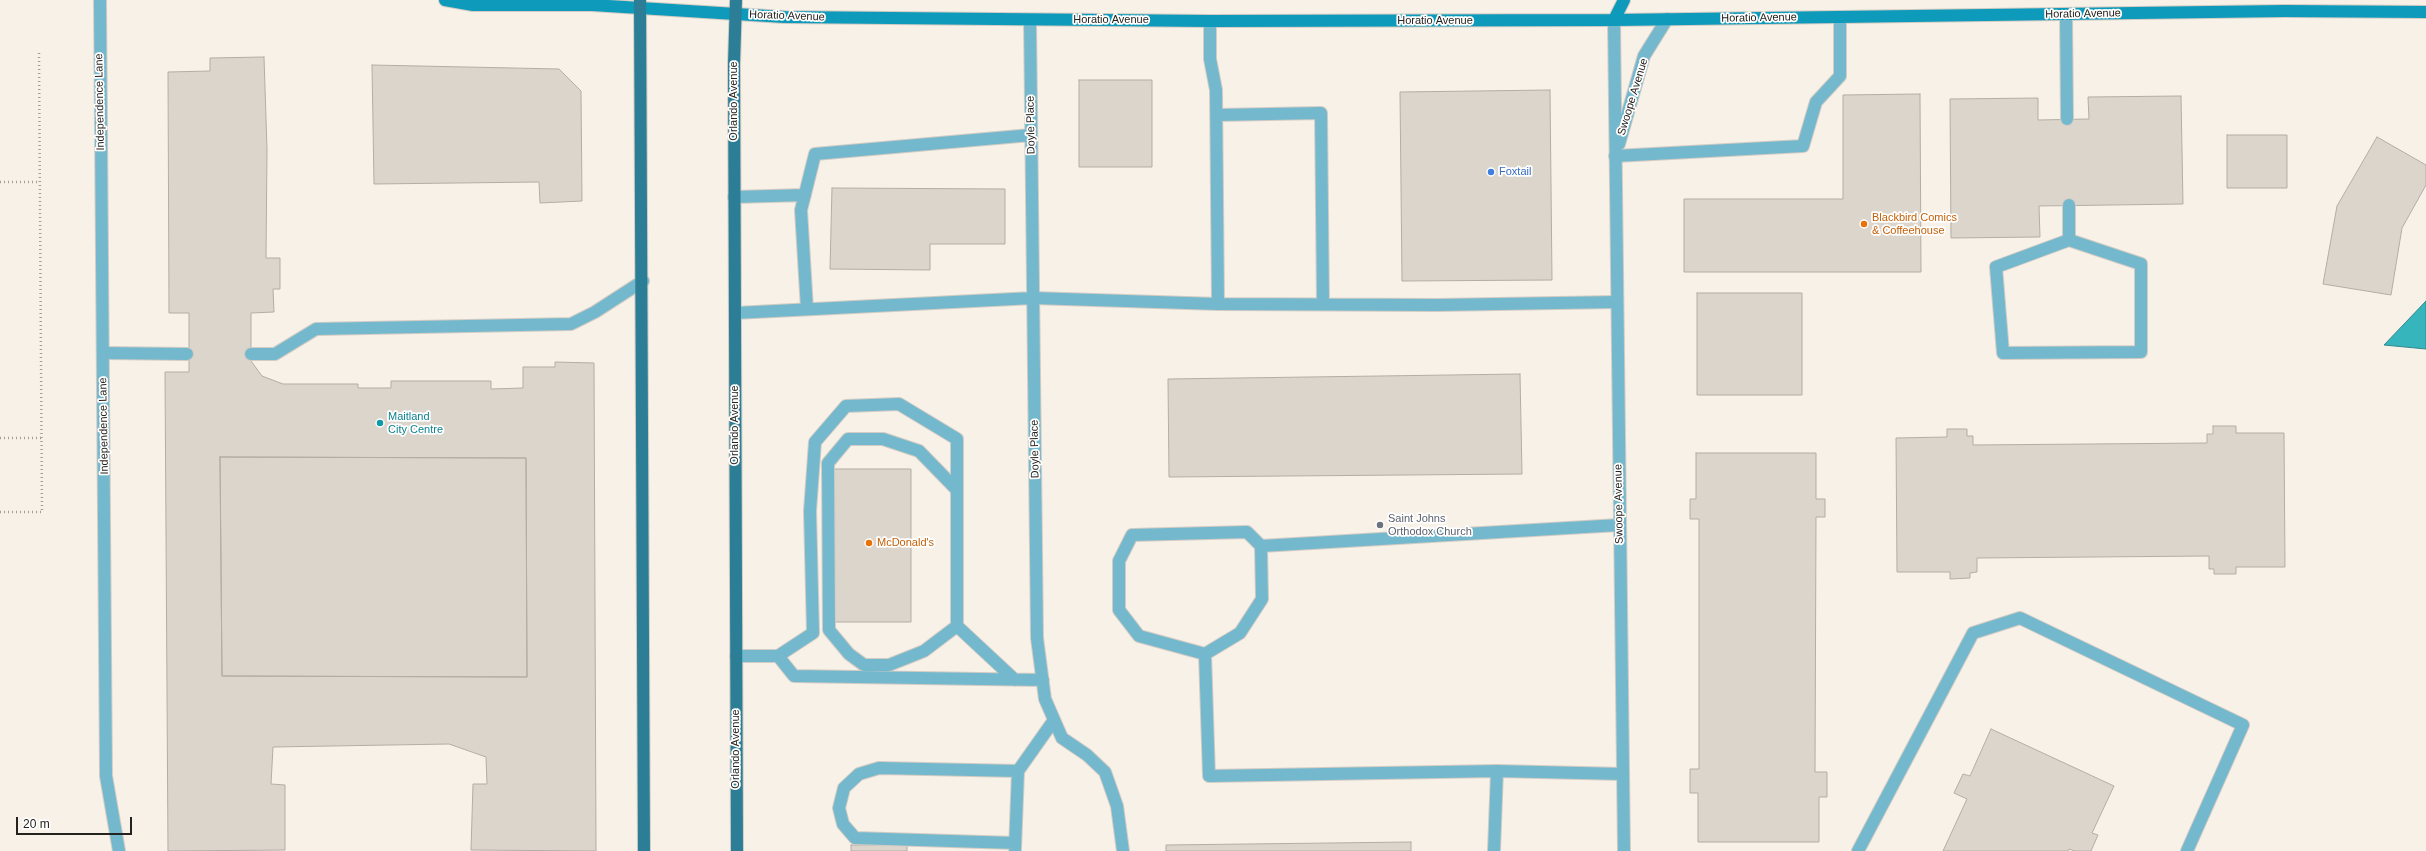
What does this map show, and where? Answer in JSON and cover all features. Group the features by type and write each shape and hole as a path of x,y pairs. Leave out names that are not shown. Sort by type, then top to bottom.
{"main road":[{"name":"Horatio Avenue","path":"445,0 473,4 640,4 736,14 784,17 1030,20 1614,20 2284,11 2426,12"},
{"name":"Orlando Avenue","path":"736,0 734,197 737,851"},
{"path":"1614,20 1624,0"},
{"path":"640,4 643,281 644,851"}],"street":[{"name":"Independence Lane","path":"100,0 106,776 119,851"},
{"path":"2066,14 2067,119"},
{"path":"1615,156 1803,146 1816,102 1840,76 1840,17"},
{"name":"Swoope Avenue","path":"1615,156 1644,56 1667,19"},
{"name":"Doyle Place","path":"1030,20 1037,638 1045,699 1062,738 1087,755 1105,772 1117,806 1123,851"},
{"name":"Swoope Avenue","path":"1614,20 1616,302 1624,851"},
{"path":"1210,21 1210,59 1216,90 1217,115 1218,304"},
{"path":"1217,115 1321,114 1323,303"},
{"path":"807,309 801,210 815,154 1031,135"},
{"path":"734,197 805,195"},
{"path":"2069,205 2070,240"},
{"path":"2070,240 2141,264 2141,352 2003,352 1996,267 2070,240"},
{"path":"251,354 275,354 316,329 571,324 595,312 643,281"},
{"path":"735,313 1034,298 1218,304 1323,303 1437,305 1616,302"},
{"path":"103,352 187,354"},
{"path":"736,656 778,656 813,633 810,511 815,442 846,406 899,404 957,439 957,626 1015,680"},
{"path":"957,490 919,451 883,439 848,439 828,463 829,630 849,654 864,665 889,665 924,651 957,626"},
{"path":"1261,546 1619,525"},
{"path":"1247,532 1261,546 1262,599 1240,633 1205,654 1139,636 1119,610 1119,561 1132,535 1247,532"},
{"path":"1858,851 1973,633 2020,618 2242,725 2187,851"},
{"path":"1205,654 1208,708 1209,776 1497,771 1623,774"},
{"path":"778,656 794,676 1042,680"},
{"path":"1018,771 878,768 859,774 844,788 839,808 844,824 855,838 1015,847 1018,771 1054,720"},
{"path":"1494,851 1497,771"}],"path":[{"path":"0,512 42,512 39,52"},
{"path":"0,182 40,182"},
{"path":"0,438 42,438"}],"water":[{"path":"2426,301 2426,349 2384,345"}],"building":[{"name":"Maitland City Centre","path":"264,57 267,149 266,258 280,258 280,289 273,289 274,312 251,313 251,361 262,376 283,384 358,384 358,388 391,388 391,381 491,381 491,389 523,388 523,367 555,367 555,362 594,363 596,851 471,850 473,784 487,784 486,757 449,744 273,747 271,784 285,785 285,850 168,851 165,372 189,372 189,313 169,313 168,72 210,71 210,58","holes":["220,457 526,458 527,677 222,676"]},
{"path":"372,65 559,69 581,91 582,201 540,203 539,182 374,184"},
{"path":"1079,80 1152,80 1152,167 1079,167"},
{"path":"1550,90 1552,280 1402,281 1400,92"},
{"path":"1920,94 1921,272 1684,272 1684,199 1843,199 1843,95"},
{"path":"2181,96 2183,204 2039,206 2040,237 1951,238 1950,99 2038,98 2038,120 2089,119 2088,97"},
{"path":"2227,135 2287,135 2287,188 2227,188"},
{"path":"2377,137 2426,165 2426,185 2402,228 2391,295 2323,284 2337,206"},
{"path":"832,188 1005,189 1005,244 930,244 930,270 830,269"},
{"path":"1697,293 1802,293 1802,395 1697,395"},
{"path":"1520,374 1522,474 1169,477 1168,379"},
{"path":"2213,426 2236,426 2236,433 2284,433 2285,567 2236,567 2236,574 2214,574 2214,569 2209,569 2209,556 1977,558 1977,572 1970,573 1970,578 1950,579 1950,572 1897,572 1896,438 1947,437 1947,429 1967,429 1967,436 1973,436 1973,445 2207,443 2207,434 2213,434"},
{"path":"1696,453 1816,453 1816,499 1825,499 1825,517 1816,517 1815,772 1827,772 1827,797 1819,797 1819,842 1698,842 1698,793 1690,793 1690,769 1699,769 1699,519 1690,519 1690,499 1696,499"},
{"path":"220,457 526,458 527,677 222,676"},
{"path":"834,469 911,469 911,622 834,622"},
{"path":"1991,729 2114,786 2092,833 2098,835 2091,851 2075,851 2069,849 2068,851 1943,851 1967,799 1954,793 1963,774 1970,776"},
{"path":"1411,842 1411,851 1166,851 1166,845"},
{"path":"851,845 907,845 907,851 851,851"}],"place":[{"name":"Foxtail","path":"1491,172"},
{"name":"Blackbird Comics & Coffeehouse","path":"1864,224"},
{"name":"Maitland City Centre","path":"380,423"},
{"name":"Saint Johns Orthodox Church","path":"1380,525"},
{"name":"McDonald's","path":"869,543"}]}
